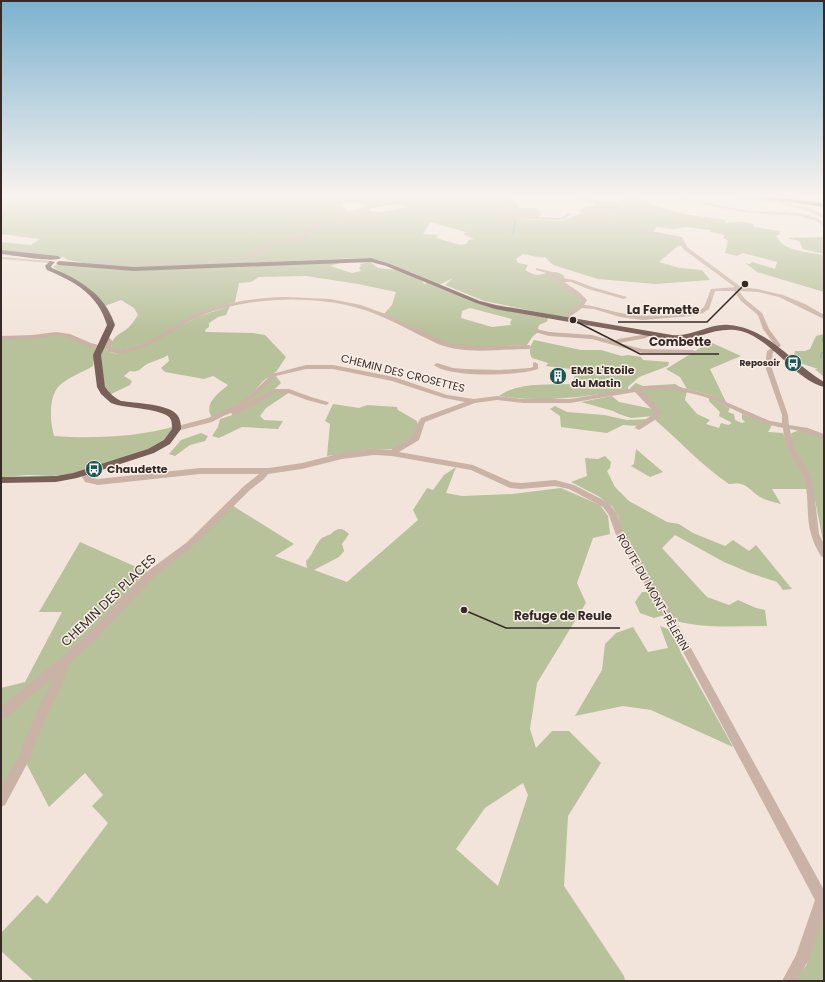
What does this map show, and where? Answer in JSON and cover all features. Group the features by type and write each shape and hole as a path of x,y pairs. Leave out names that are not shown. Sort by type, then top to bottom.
{"main road":[{"path":"1,252 40,257 55,262 115,268 370,260 388,265 486,305 669,337 686,337 718,327 735,328 753,333 824,385"},
{"path":"1,480 61,478 84,473 157,448 171,439 177,429 176,420 168,412 155,408 120,403 114,401 104,392 101,387 97,360 100,347 111,325 110,321 105,308 96,297 68,277 55,262"}],"street":[{"path":"89,266 120,261 183,263 244,259 256,255 264,247 290,241"},
{"path":"681,241 685,248 737,289 746,303 763,319 764,327 767,332 777,342 778,345 770,351 768,366 785,415 785,427 791,449 806,474 809,483 814,530 824,554"},
{"path":"1,258 55,262"},
{"path":"538,269 555,274 556,278 560,282 595,307"},
{"path":"560,282 563,280 572,281 624,298"},
{"path":"581,306 595,307 620,315 643,318 692,314 701,312 707,308 713,290 737,289 756,290 774,294 800,304 824,317"},
{"path":"106,337 110,342 108,349 110,351 125,352 155,339 193,318 218,308 248,301 290,298 329,301 367,309 438,342 451,346 528,347"},
{"path":"564,319 581,306 584,300"},
{"path":"537,331 549,334 584,335 642,351 693,352"},
{"path":"1,338 32,337 56,334 68,335 89,346 100,347"},
{"path":"615,343 618,340 644,337 650,334"},
{"path":"437,365 464,371 518,371 534,370 536,368 535,364"},
{"name":"CHEMIN DES CROSETTES","path":"177,429 210,420 239,406 274,375 306,367 333,366 394,380 446,397 474,401 497,398 531,401 570,400 664,387 698,392 755,418 785,427 804,430 824,437"},
{"path":"637,390 643,398 656,409 658,413 639,428"},
{"path":"210,420 240,412 275,391 289,391 309,399 326,402"},
{"path":"392,453 416,438 418,435 419,424 423,420 474,401"},
{"name":"ROUTE DU MONT-PÈLERIN","path":"84,473 88,480 98,482 200,471 266,471 302,466 349,455 374,452 392,453 473,468 510,485 521,486 559,483 585,493 606,505 613,514 620,536 667,613 823,899"},
{"name":"CHEMIN DES PLACES","path":"1,801 23,760 38,719 55,687 64,660 90,638 152,573 189,544 266,471"},
{"path":"1,714 64,660"},
{"path":"789,981 802,959 823,899"}],"green space":[{"path":"37,241 446,241 460,245 466,244 468,241 680,241 683,246 678,246 659,262 680,268 702,270 710,280 655,284 598,279 553,265 545,257 536,257 523,254 516,259 518,263 528,265 525,270 538,275 555,272 562,274 565,277 562,280 580,298 581,301 578,307 562,317 484,301 445,285 453,278 439,285 375,259 357,258 138,268 95,265 68,260 63,257 50,257 1,251 1,242 31,245"},
{"path":"728,241 779,241 790,248 824,255 824,292 757,272 745,263 750,264 752,262 775,269 777,262 743,253 737,256 725,253"},
{"path":"799,241 824,241 824,254 803,249"},
{"path":"341,261 340,263 330,266 352,273 361,271 359,268 361,266 360,264 370,262 378,268 398,270 421,280 424,284 427,283 485,306 548,318 548,321 539,325 537,333 527,345 481,347 448,344 384,314 392,305 396,292 358,284 306,276 259,277 251,282 239,283 235,302 203,312 150,341 132,348 111,351 111,345 114,338 130,326 138,315 134,308 121,300 105,306 90,289 53,267 57,264 66,263 121,269","holes":["470,308 512,319 510,323 511,325 492,327 461,318 462,311"]},
{"path":"230,306 226,315 218,317 209,323 209,327 205,330 206,332 253,333 265,335 286,357 276,372 263,381 253,393 241,402 212,418 209,408 210,403 216,395 228,385 213,376 204,379 165,372 161,368 169,361 168,355 147,364 138,371 130,371 124,376 132,381 130,385 109,395 106,394 100,355 107,341 107,351 121,353 129,351 200,316"},
{"path":"824,334 824,377 815,369 818,369 797,362 793,358 795,351 805,351 810,349 816,336"},
{"path":"65,335 96,348 93,366 60,385 53,396 51,417 54,436 100,437 131,435 176,426 161,445 124,459 70,474 52,476 29,475 1,477 1,336 8,338"},
{"path":"534,340 581,350 601,350 622,356 628,355 641,357 643,360 669,362 668,366 639,377 628,387 628,390 579,397 548,399 499,396 515,388 524,386 572,384 575,375 579,370 546,366 548,363 532,358 530,349"},
{"path":"710,342 741,356 710,369 727,404 710,395 687,389 680,377 666,369"},
{"path":"276,376 281,383 275,389 246,407 222,416 239,406"},
{"path":"636,383 643,386 675,384 687,391 685,400 697,414 710,420 706,424 719,428 721,423 728,425 732,423 719,416 720,412 709,401 709,398 730,408 728,412 734,414 735,420 742,423 745,422 742,419 742,414 772,425 768,432 783,433 803,474 807,489 772,489 781,504 762,498 744,485 735,483 729,484 700,461 655,420 659,416 658,408 630,388"},
{"path":"276,392 290,392 266,408 260,416 264,420 283,421 278,429 242,427 219,438 212,436 218,427 220,419 239,413"},
{"path":"612,396 619,402 653,409 656,413 654,416 631,418 581,402"},
{"path":"333,404 359,408 367,405 397,407 398,410 417,421 418,432 396,449 369,450 327,456 330,424 325,421"},
{"path":"555,406 567,412 604,415 627,420 649,419 640,426 623,425 607,433 561,427 560,416 550,409"},
{"path":"797,431 805,431 824,438 824,546 815,500 789,435"},
{"path":"201,433 208,436 205,441 190,445 175,456 169,454 181,440"},
{"path":"636,449 663,472 650,477 631,466 634,464"},
{"path":"605,456 611,462 610,468 607,471 615,487 629,501 667,522 679,524 693,533 725,546 733,540 749,551 756,545 792,589 783,590 777,582 724,562 675,535 662,548 707,597 729,605 738,600 756,608 765,610 767,626 710,626 687,624 676,621 622,534 618,516 612,506 598,496 571,482 587,476 585,458 598,459"},
{"path":"456,467 446,493 462,496 512,494 561,488 600,505 608,516 610,534 593,538 577,583 586,603 537,683 530,729 536,748 552,731 569,731 601,763 568,816 564,886 624,976 625,981 34,981 1,951 1,933 37,895 47,904 108,823 92,806 103,795 85,773 49,807 26,763 67,662 154,574 233,506 294,544 275,556 307,568 306,561 321,539 331,534 335,530 342,529 349,534 342,544 344,551 339,557 314,570 347,582 418,520 413,510 427,488 433,490 444,475","holes":["523,783 528,795 498,886 456,849 485,808"]},
{"path":"80,542 150,573 88,637 1,711 1,688 25,682 62,612 39,612"},
{"path":"642,592 650,592 664,615 654,618 640,613 635,602"},
{"path":"660,626 673,631 681,653 733,747 651,710 623,706 575,716 602,670 605,644 616,633 633,627 648,652 668,648"},
{"path":"60,667 1,797 1,717"},
{"path":"821,917 824,918 824,981 794,981 806,966"}],"waterway":[{"path":"824,336 822,340 824,343"},
{"path":"821,358 821,354 824,351"}],"place":[{"name":"La Fermette","path":"745,284"},
{"name":"Combette","path":"573,320"},
{"name":"Reposoir","path":"793,363"},
{"name":"EMS L'Etoile du Matin","path":"558,376"},
{"name":"Chaudette","path":"94,469"},
{"name":"Refuge de Reule","path":"464,610"}]}
